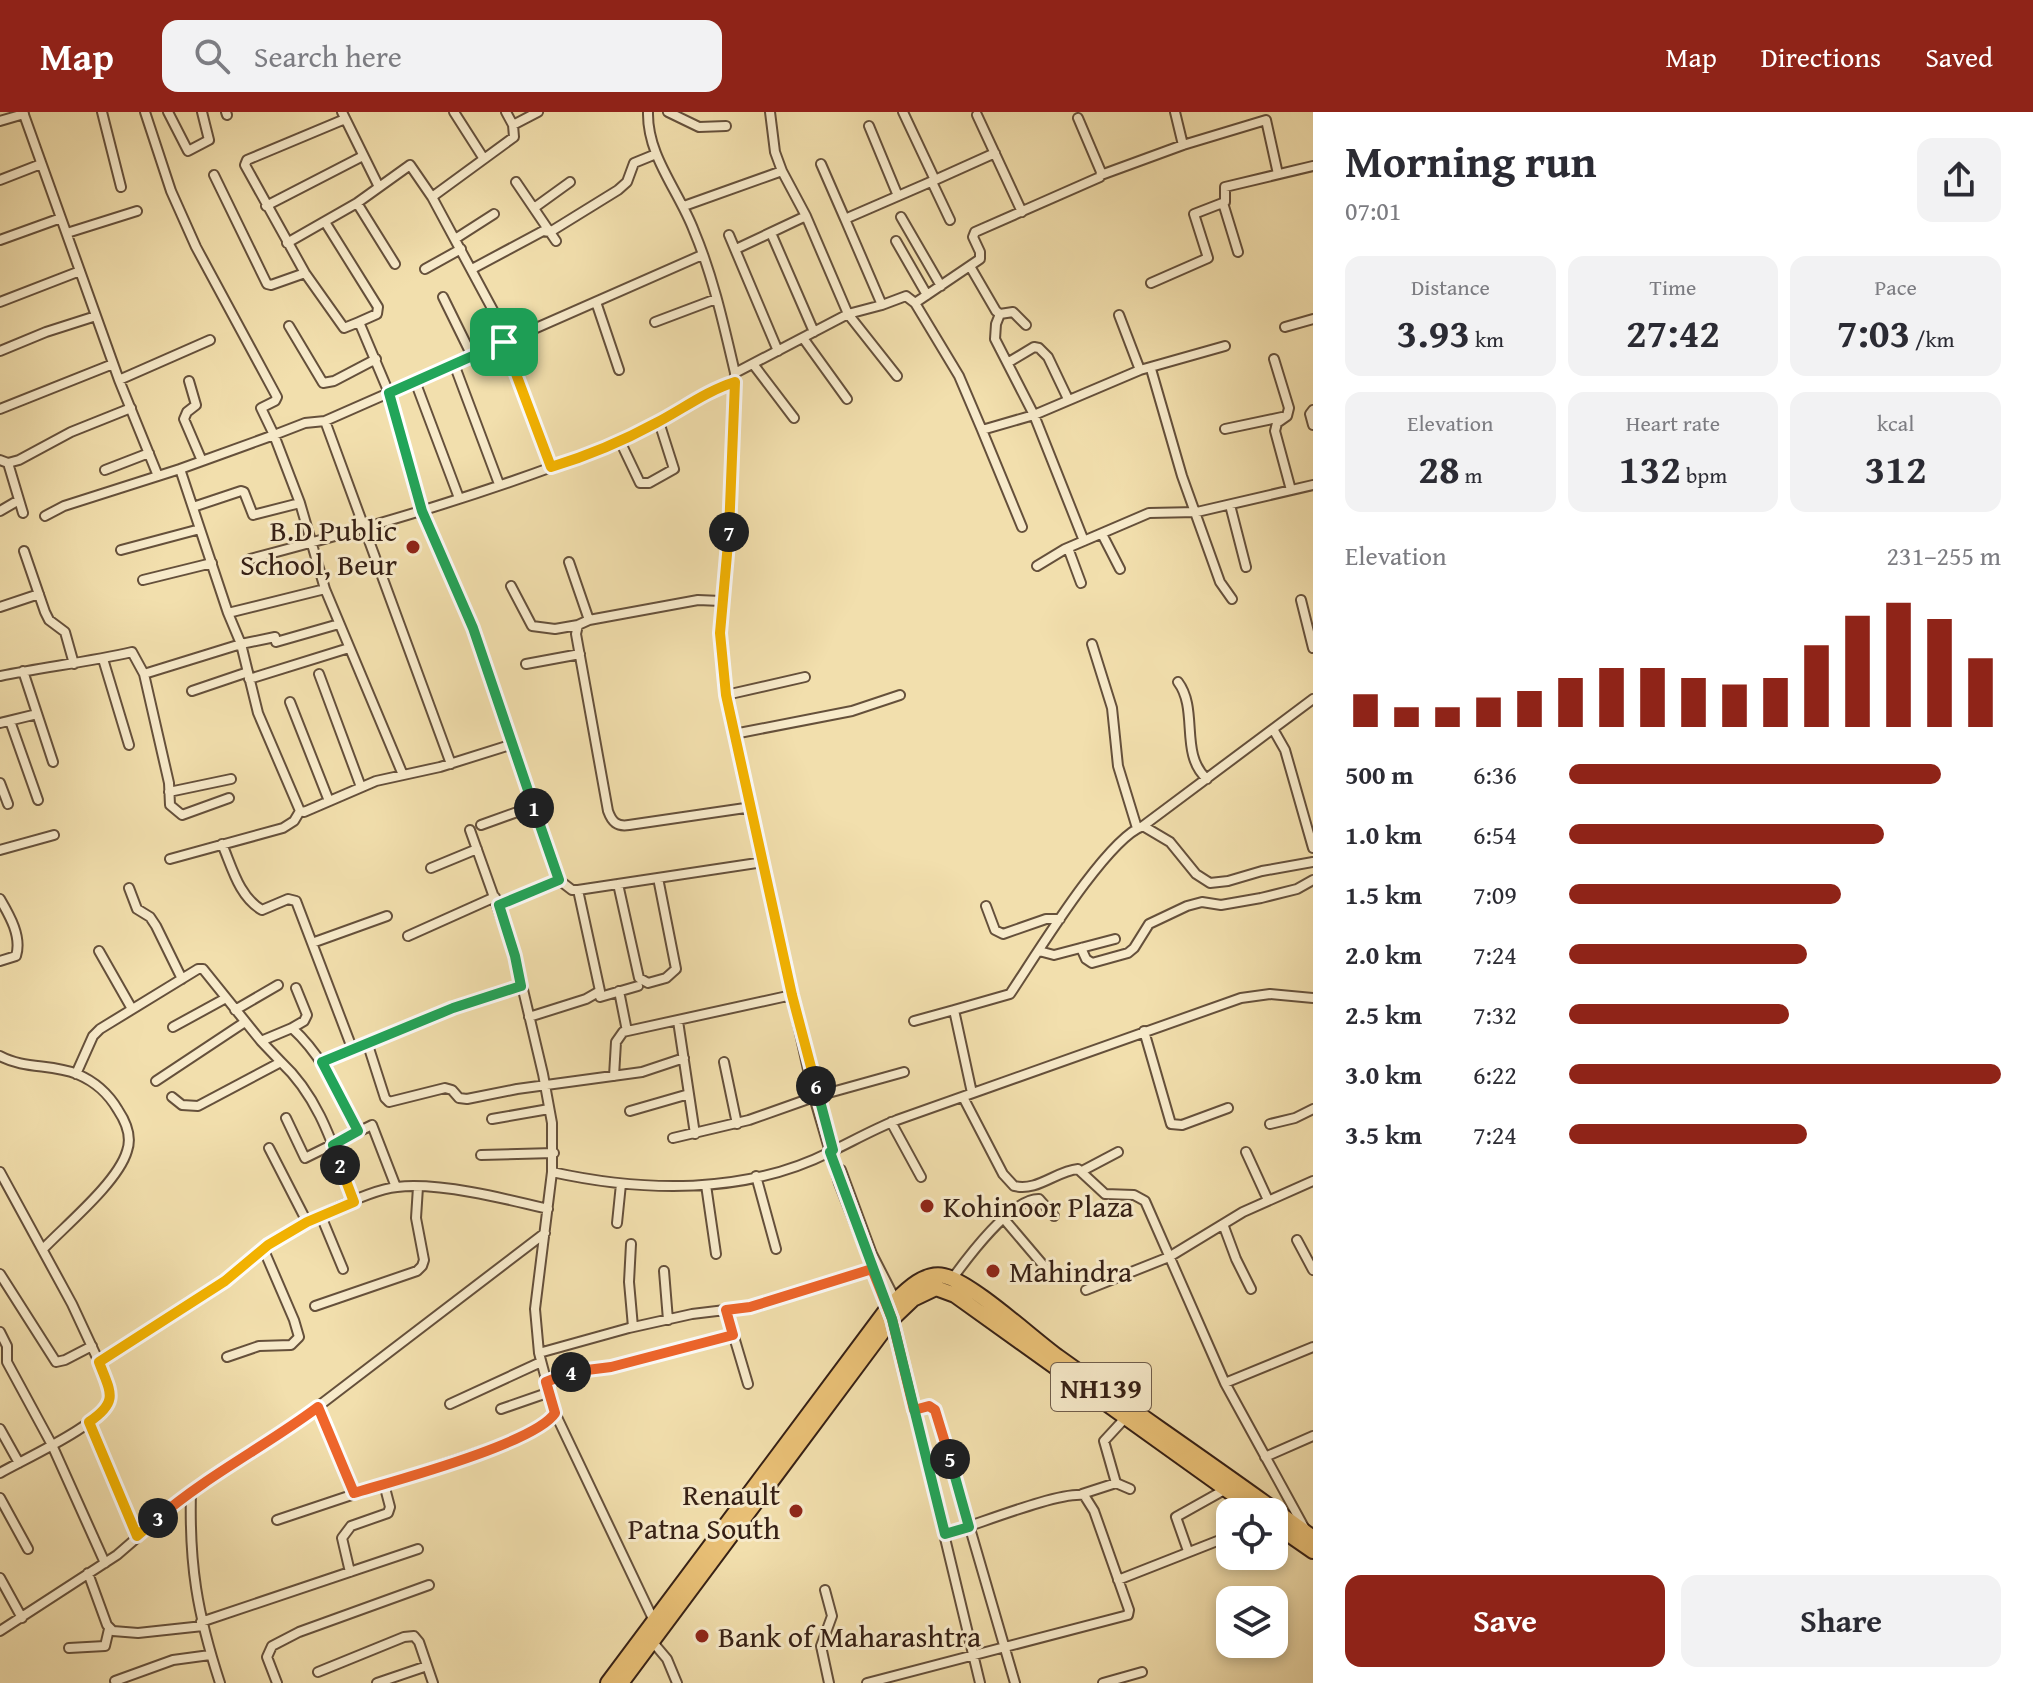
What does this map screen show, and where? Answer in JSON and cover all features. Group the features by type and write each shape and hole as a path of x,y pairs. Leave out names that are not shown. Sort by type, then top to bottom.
{"highway":[{"name":"NH139","path":"608,1683 894,1310 927,1277 941,1275 952,1279 1239,1498"},
{"name":"NH139","path":"894,1310 925,1291 936,1288 955,1295 1306,1532 1313,1551"},
{"name":"NH139","path":"621,1683 650,1632"}],"street":[{"path":"102,112 121,187"},
{"path":"145,112 171,191 196,247 277,397 261,408 300,503 325,589 403,775"},
{"path":"168,112 188,151 209,140 202,112"},
{"path":"454,112 484,159"},
{"path":"432,197 514,137 513,125 506,112"},
{"path":"513,125 538,112"},
{"path":"648,112 647,132 684,206 702,255 735,378 729,537 721,601 720,649 734,734 792,995 831,1151 872,1269 894,1310"},
{"path":"668,112 699,127 726,126"},
{"path":"770,112 775,152 782,171 806,216 848,314 897,376"},
{"path":"903,112 950,220"},
{"path":"1175,112 1183,145"},
{"path":"1253,112 1256,122"},
{"path":"0,121 23,113 113,364 158,476"},
{"path":"977,115 1022,212"},
{"path":"325,222 378,307 377,314 344,328 305,273 245,165 247,160 344,116 379,187"},
{"path":"1078,118 1101,175"},
{"path":"915,303 971,268 981,256 973,237 975,232 1101,175 1183,145 1266,120 1278,174"},
{"path":"869,126 898,196"},
{"path":"845,219 995,153"},
{"path":"472,269 543,231 550,232 618,190 627,182 634,163 656,154"},
{"path":"266,206 363,156"},
{"path":"0,180 41,164"},
{"path":"821,164 882,305"},
{"path":"287,243 357,203 410,165 432,197 472,269 506,341 551,467"},
{"path":"1238,252 1223,203 1223,188 1313,166"},
{"path":"684,206 782,171"},
{"path":"214,175 267,284 305,273"},
{"path":"516,182 556,241"},
{"path":"534,208 570,182"},
{"path":"357,203 395,264"},
{"path":"1151,283 1208,258 1194,214 1223,203"},
{"path":"67,233 137,211"},
{"path":"455,239 494,214"},
{"path":"736,249 806,216"},
{"path":"901,217 941,286"},
{"path":"0,240 61,218"},
{"path":"771,233 814,332"},
{"path":"729,235 778,351"},
{"path":"896,241 927,295"},
{"path":"425,269 461,249"},
{"path":"45,516 64,506 180,469 305,423 325,421 702,255"},
{"path":"971,268 993,308 1000,314 1013,312 1026,325"},
{"path":"0,302 80,271"},
{"path":"250,559 422,511 620,441 735,378 753,364 848,314 906,296 915,303 959,376 1022,527"},
{"path":"443,297 472,356"},
{"path":"655,322 716,299"},
{"path":"596,302 619,370"},
{"path":"1000,314 995,339 1034,415 1084,541"},
{"path":"1119,315 1140,370"},
{"path":"0,351 96,316"},
{"path":"1285,327 1313,319"},
{"path":"359,322 389,393 422,511 473,628 559,880 572,890 578,890 764,862"},
{"path":"289,326 323,383 334,381 376,359"},
{"path":"803,338 847,399"},
{"path":"119,380 210,340"},
{"path":"982,430 1034,415 1140,370 1225,346"},
{"path":"1009,362 1034,347 1039,348 1048,357 1068,399"},
{"path":"1274,359 1288,405 1287,416 1277,423 1275,431 1291,490"},
{"path":"0,409 113,364"},
{"path":"454,364 499,484"},
{"path":"753,364 794,418"},
{"path":"1151,369 1182,476 1220,582 1232,599"},
{"path":"189,381 196,405 184,419 202,461"},
{"path":"415,381 459,498"},
{"path":"23,513 4,461 19,460 71,432 131,408"},
{"path":"1313,410 1310,414 1313,425"},
{"path":"1225,429 1287,416"},
{"path":"325,421 451,764"},
{"path":"620,441 640,483 649,483 674,469 659,422"},
{"path":"105,470 149,453"},
{"path":"180,469 241,644 258,713 300,811"},
{"path":"1037,566 1068,548 1156,511 1197,512 1313,485"},
{"path":"193,507 241,491 253,515 300,503"},
{"path":"0,511 19,500"},
{"path":"1230,505 1246,567"},
{"path":"121,550 200,529"},
{"path":"1102,534 1120,569"},
{"path":"1068,548 1081,583"},
{"path":"24,551 49,620 65,632 74,664"},
{"path":"569,562 589,620"},
{"path":"143,580 212,563"},
{"path":"511,586 532,626 555,629 698,600 721,601"},
{"path":"228,613 325,589"},
{"path":"0,607 39,594"},
{"path":"1301,600 1313,648"},
{"path":"144,674 241,644 275,640 339,624"},
{"path":"578,625 576,634 608,811 613,822 629,825 752,807"},
{"path":"1092,644 1112,708 1118,766 1140,827 1170,842 1196,874 1210,883 1313,862"},
{"path":"192,691 349,648"},
{"path":"0,676 132,652 144,674 170,805 182,815 229,798"},
{"path":"526,664 580,654"},
{"path":"103,659 129,745"},
{"path":"23,671 53,762"},
{"path":"319,674 361,787"},
{"path":"726,695 805,677"},
{"path":"1178,682 1189,703 1190,739 1201,773 1207,779"},
{"path":"734,734 852,711 900,695"},
{"path":"914,1021 1010,994 1060,919 1116,845 1313,699"},
{"path":"290,702 329,801"},
{"path":"37,714 5,722 38,800"},
{"path":"1273,729 1285,750 1313,848"},
{"path":"300,811 376,781 451,764 513,744"},
{"path":"169,792 231,779"},
{"path":"0,783 8,804"},
{"path":"481,825 534,806"},
{"path":"170,859 283,828 294,821 300,811"},
{"path":"470,830 515,956 549,1109 554,1153 535,1309 540,1358 555,1413 650,1632 677,1683"},
{"path":"0,850 54,835"},
{"path":"222,844 240,888 256,907 266,909 292,898 300,909 352,1048"},
{"path":"431,868 477,849"},
{"path":"618,884 639,978 648,983 666,978 676,969 658,878"},
{"path":"408,936 559,880"},
{"path":"1081,948 1086,959 1092,963 1117,958 1134,948 1149,924 1178,909 1198,903 1221,905 1272,896 1297,889 1313,880"},
{"path":"129,888 137,909 150,917 156,926 182,979"},
{"path":"529,1017 576,1003 600,991 578,890"},
{"path":"0,899 12,922 18,949 16,956 0,961"},
{"path":"986,906 995,930 1003,934 1046,919 1060,919"},
{"path":"312,943 387,916"},
{"path":"1039,951 1054,955 1115,939"},
{"path":"99,951 132,1009"},
{"path":"76,1074 93,1036 132,1009 198,969 203,969 261,1041 306,1089 333,1145 354,1202"},
{"path":"235,1010 278,985"},
{"path":"322,1062 453,1008 521,986"},
{"path":"600,997 638,986"},
{"path":"261,1041 304,1021 307,1015 296,988"},
{"path":"619,991 627,1031"},
{"path":"552,1172 621,1184 669,1187 706,1185 756,1176 831,1151 891,1122 1250,996 1270,994 1313,998"},
{"path":"614,1076 616,1042 619,1035 627,1031 792,995"},
{"path":"173,1027 226,998"},
{"path":"954,1010 972,1093"},
{"path":"678,1021 695,1134"},
{"path":"156,1081 245,1022"},
{"path":"292,1028 307,1041 322,1062 358,1131"},
{"path":"1144,1031 1171,1124 1182,1125 1228,1108"},
{"path":"367,1042 389,1102 445,1088 452,1090 459,1098 467,1099 650,1070 684,1058"},
{"path":"0,1056 23,1064 49,1066 94,1082 111,1099 128,1131 127,1151 96,1196 43,1249"},
{"path":"172,1097 182,1105 198,1106 281,1062"},
{"path":"724,1062 737,1124"},
{"path":"673,1138 737,1124 816,1096 904,1072"},
{"path":"630,1111 689,1094"},
{"path":"963,1097 1003,1174 1014,1186 1027,1188 1064,1172 1082,1171 1118,1152"},
{"path":"492,1119 549,1109"},
{"path":"1270,1124 1295,1118 1313,1109"},
{"path":"286,1118 305,1158 369,1126 374,1127 396,1187"},
{"path":"891,1122 921,1177"},
{"path":"269,1148 307,1222"},
{"path":"831,1151 894,1310 914,1410 980,1683"},
{"path":"1246,1152 1268,1200"},
{"path":"481,1155 554,1153"},
{"path":"1082,1171 1105,1194 1134,1195 1145,1201 1225,1383 1306,1532"},
{"path":"0,1173 92,1346 111,1398 107,1408 89,1422 0,1473"},
{"path":"756,1176 776,1249"},
{"path":"1086,1290 1169,1257 1268,1200 1313,1181"},
{"path":"617,1223 621,1184"},
{"path":"706,1185 716,1254"},
{"path":"99,1362 225,1281 263,1248 307,1222 396,1187 491,1196 548,1209"},
{"path":"315,1306 417,1271 422,1266 424,1260 416,1218 418,1187"},
{"path":"952,1279 1020,1204 1034,1199 1043,1202 1054,1216"},
{"path":"321,1216 343,1269"},
{"path":"1004,1219 1049,1272"},
{"path":"1223,1224 1251,1289"},
{"path":"0,1631 105,1563 191,1491 242,1456 270,1442 545,1233"},
{"path":"1297,1240 1313,1270"},
{"path":"631,1244 629,1282 633,1327"},
{"path":"227,1357 259,1346 291,1345 299,1337 263,1248"},
{"path":"450,1404 540,1358 633,1327 750,1307 872,1269"},
{"path":"664,1271 668,1320"},
{"path":"0,1274 56,1362 92,1346"},
{"path":"726,1310 748,1384"},
{"path":"0,1332 7,1346 7,1362 52,1445 105,1563"},
{"path":"501,1409 578,1370 611,1367 733,1335"},
{"path":"1225,1383 1313,1347"},
{"path":"914,1410 929,1406 935,1410 1015,1683"},
{"path":"318,1407 354,1493"},
{"path":"277,1520 522,1437 549,1421 555,1413"},
{"path":"1116,1483 1104,1441 1129,1413"},
{"path":"89,1422 137,1536"},
{"path":"0,1429 19,1463"},
{"path":"1265,1457 1313,1436"},
{"path":"945,1534 1116,1483 1130,1489"},
{"path":"350,1572 342,1538 351,1526 388,1513 390,1507 384,1484"},
{"path":"1188,1551 1176,1517 1226,1489"},
{"path":"191,1491 192,1578 210,1655 220,1683"},
{"path":"867,1683 1127,1617 1129,1610 1094,1511 1081,1494"},
{"path":"0,1498 28,1549"},
{"path":"1118,1580 1216,1541"},
{"path":"109,1629 138,1633 202,1624 418,1549"},
{"path":"69,1648 105,1646 109,1629 88,1573"},
{"path":"0,1578 22,1618"},
{"path":"277,1683 267,1657 272,1646 299,1632 429,1585"},
{"path":"825,1590 832,1616 821,1646 829,1683"},
{"path":"318,1672 410,1636 419,1642 433,1683"},
{"path":"115,1681 173,1660 210,1655"},
{"path":"377,1683 427,1666"},
{"path":"1103,1683 1142,1672"}],"place":[{"name":"B.D Public School, Beur","path":"413,547"},
{"name":"Kohinoor Plaza","path":"927,1206"},
{"name":"Mahindra","path":"993,1271"},
{"name":"Renault Patna South","path":"796,1511"},
{"name":"Bank of Maharashtra","path":"702,1636"}],"route":[{"path":"504,342 389,393 422,511 473,628 559,880 499,905 521,986 377,1037 322,1062 358,1131 333,1145 354,1202 307,1222 268,1245 225,1281 99,1362 111,1398 107,1408 89,1422 137,1536 207,1479 270,1442 318,1407 354,1493 507,1443 540,1427 555,1413 546,1382 578,1370 611,1367 733,1335 726,1310 750,1307 872,1269 892,1319 914,1410 929,1406 935,1410 969,1527 945,1534 914,1410 892,1319 839,1183 792,995 726,695 720,633 729,537 735,382 706,394 620,441 551,467 504,342"}]}
